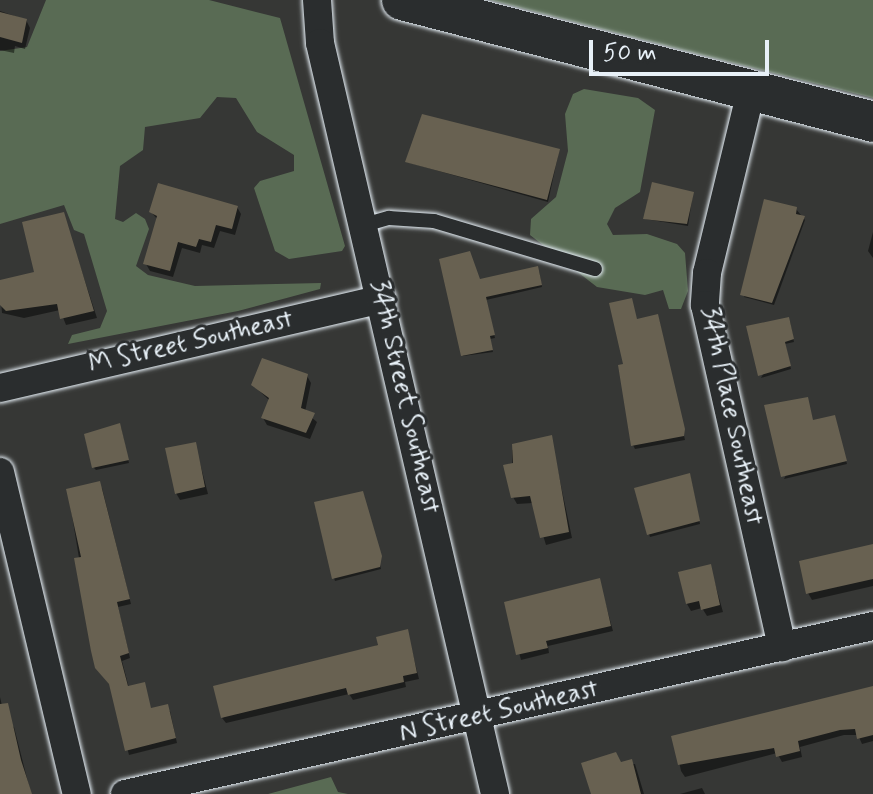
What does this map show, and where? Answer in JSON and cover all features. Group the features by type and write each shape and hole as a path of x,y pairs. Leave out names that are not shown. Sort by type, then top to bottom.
{"street":[{"name":"34th Street Southeast","path":"317,0 320,43 495,794"},
{"path":"402,0 873,122"},
{"name":"34th Place Southeast","path":"751,91 707,273 705,305 782,647"},
{"name":"M Street Southeast","path":"0,388 382,299"},
{"path":"0,472 77,794"},
{"name":"N Street Southeast","path":"125,794 478,718 873,626"}],"lane":[{"path":"364,225 389,218 434,221 595,269"}],"green space":[{"path":"46,0 209,0 280,18 345,246 342,251 289,259 275,251 254,188 260,181 294,171 294,155 257,132 236,98 217,97 200,118 145,127 143,150 120,166 115,219 123,222 136,213 145,219 149,229 136,266 148,275 195,286 321,283 320,289 238,311 68,344 72,335 100,328 107,311 84,234 74,230 64,205 0,224 0,51 27,47"},
{"path":"490,0 873,0 873,98 697,54"},
{"path":"584,89 638,98 655,110 640,192 615,208 607,224 613,235 647,234 677,244 685,253 688,291 681,309 669,309 663,290 645,295 597,287 530,235 531,219 556,197 568,151 565,114 573,94"},
{"path":"331,777 338,792 348,794 268,794"}],"building":[{"path":"0,12 27,19 22,43 0,37"},
{"path":"422,114 560,149 547,200 405,162"},
{"path":"652,182 694,192 687,224 643,219"},
{"path":"158,183 238,206 232,229 216,225 211,242 199,239 196,247 178,242 170,271 143,264 157,216 149,212"},
{"path":"764,199 797,207 796,214 805,216 772,303 740,295"},
{"path":"64,212 94,311 60,319 57,304 6,311 0,305 0,280 34,272 22,222"},
{"path":"470,251 480,279 538,266 542,285 486,297 495,335 490,336 493,350 461,356 439,259"},
{"path":"632,298 637,319 658,314 685,429 684,436 631,446 618,365 623,364 609,303"},
{"path":"789,317 794,339 785,342 791,366 758,376 746,326"},
{"path":"262,358 308,374 301,408 315,413 306,433 261,418 269,398 251,385"},
{"path":"808,397 813,420 835,415 847,461 781,477 764,405"},
{"path":"120,423 129,460 92,468 84,434"},
{"path":"552,435 569,532 540,538 530,496 511,498 503,465 513,463 512,444"},
{"path":"196,442 205,487 175,494 165,448"},
{"path":"690,473 700,521 647,535 634,488"},
{"path":"100,481 130,599 117,602 129,653 120,656 128,686 145,682 151,708 168,704 176,738 125,751 109,684 95,668 91,651 74,558 81,557 66,489"},
{"path":"363,491 382,556 380,567 332,579 314,502"},
{"path":"873,544 873,579 806,594 799,561"},
{"path":"711,564 720,605 701,610 699,601 686,604 678,572"},
{"path":"600,578 611,626 546,641 548,648 516,655 504,602"},
{"path":"408,629 417,673 403,676 404,682 348,695 346,688 221,718 213,686 378,645 376,637"},
{"path":"873,686 873,735 857,739 855,729 840,730 798,741 800,751 776,757 774,748 678,765 671,736"},
{"path":"8,703 32,794 0,794 0,704"},
{"path":"616,752 621,762 632,759 641,794 591,794 581,763"}]}
